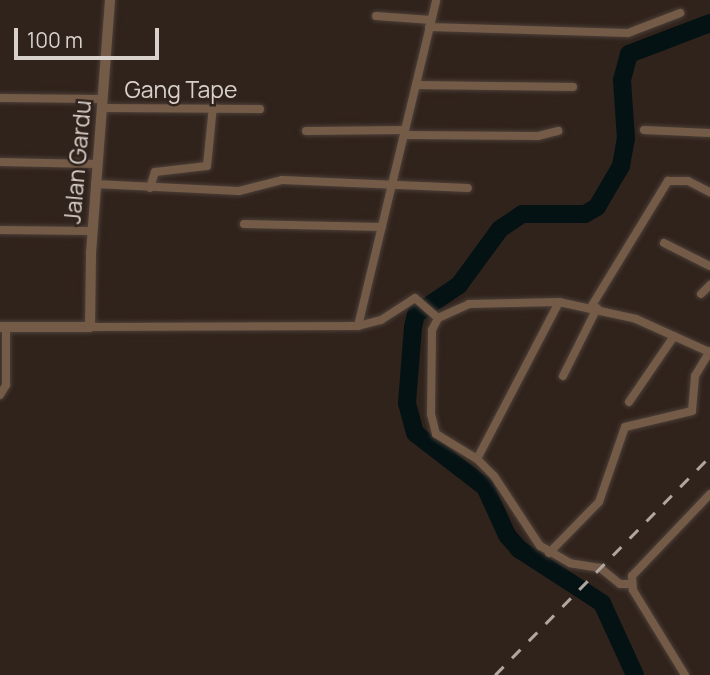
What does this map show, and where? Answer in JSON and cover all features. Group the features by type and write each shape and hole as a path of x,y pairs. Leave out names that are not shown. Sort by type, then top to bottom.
{"street":[{"name":"Jalan Gardu","path":"90,327 96,164 110,0"},
{"path":"358,326 436,0"},
{"path":"376,16 430,23 628,33 680,13"},
{"path":"416,85 573,87"},
{"name":"Gang Tape","path":"0,98 260,109"},
{"path":"150,188 155,172 207,166 213,106"},
{"path":"644,130 710,133"},
{"path":"306,131 538,136 558,131"},
{"path":"0,162 96,164"},
{"path":"95,184 239,191 282,180 394,182 468,188"},
{"path":"564,376 594,308 668,181 688,181 710,192"},
{"path":"244,224 382,227"},
{"path":"0,230 92,231"},
{"path":"664,243 710,267"},
{"path":"701,294 710,285"},
{"path":"2,393 3,327 358,326 381,320 418,298 435,315"},
{"path":"477,459 559,302"},
{"path":"435,315 469,304 559,302 594,308 709,351 695,376 692,411 625,427 599,502 549,553"},
{"path":"435,315 429,346 432,425 444,440 477,459 505,492 529,535 549,553 583,568 593,565 620,584 631,584"},
{"path":"629,402 674,336"},
{"path":"631,584 642,563 710,495"},
{"path":"631,584 685,675"}],"waterway":[{"path":"635,675 602,603 519,549 507,535 485,487 415,433 407,403 413,327 416,314 459,285 500,229 522,214 585,214 597,207 621,166 626,139 622,80 629,54 710,23"}],"railway":[{"path":"495,675 710,456"}]}
